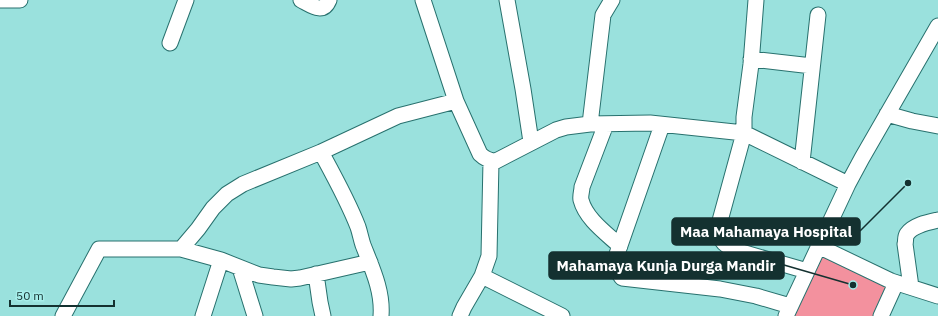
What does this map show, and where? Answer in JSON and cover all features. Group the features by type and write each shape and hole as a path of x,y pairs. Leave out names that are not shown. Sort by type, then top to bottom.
{"street":[{"path":"0,0 20,0"},
{"path":"170,44 186,0"},
{"path":"301,0 320,8 328,4 329,0"},
{"path":"423,0 456,101 480,154 491,162 496,162 531,142 566,127 590,124 650,123 744,133 848,184"},
{"path":"507,0 531,142"},
{"path":"590,124 603,14 612,0"},
{"path":"756,0 744,118 744,133 718,228 718,235 723,242 738,251 807,271"},
{"path":"802,162 818,15"},
{"path":"662,125 617,254 615,265 617,272 622,278 720,289 756,296 788,311 848,184 938,26"},
{"path":"751,59 812,66"},
{"path":"181,249 213,208 227,194 243,184 322,152 398,116 456,101"},
{"path":"887,114 938,126"},
{"path":"606,124 582,187 581,198 589,216 620,246"},
{"path":"322,152 358,227 361,240 381,296 381,316"},
{"path":"460,316 482,276 489,256 491,162"},
{"path":"911,287 906,244 907,234 918,226 938,220"},
{"path":"818,246 896,283 938,296"},
{"path":"65,315 99,248 181,249 221,260 259,275 279,278 300,278 370,262"},
{"path":"203,316 221,260"},
{"path":"240,268 255,316"},
{"path":"316,274 322,316"},
{"path":"482,276 562,316"},
{"path":"881,316 896,283"}],"shaded area":[{"path":"820,250 893,284 879,316 782,316"}],"place":[{"name":"Maa Mahamaya Hospital","path":"908,183"},
{"name":"Mahamaya Kunja Durga Mandir","path":"853,285"}]}
